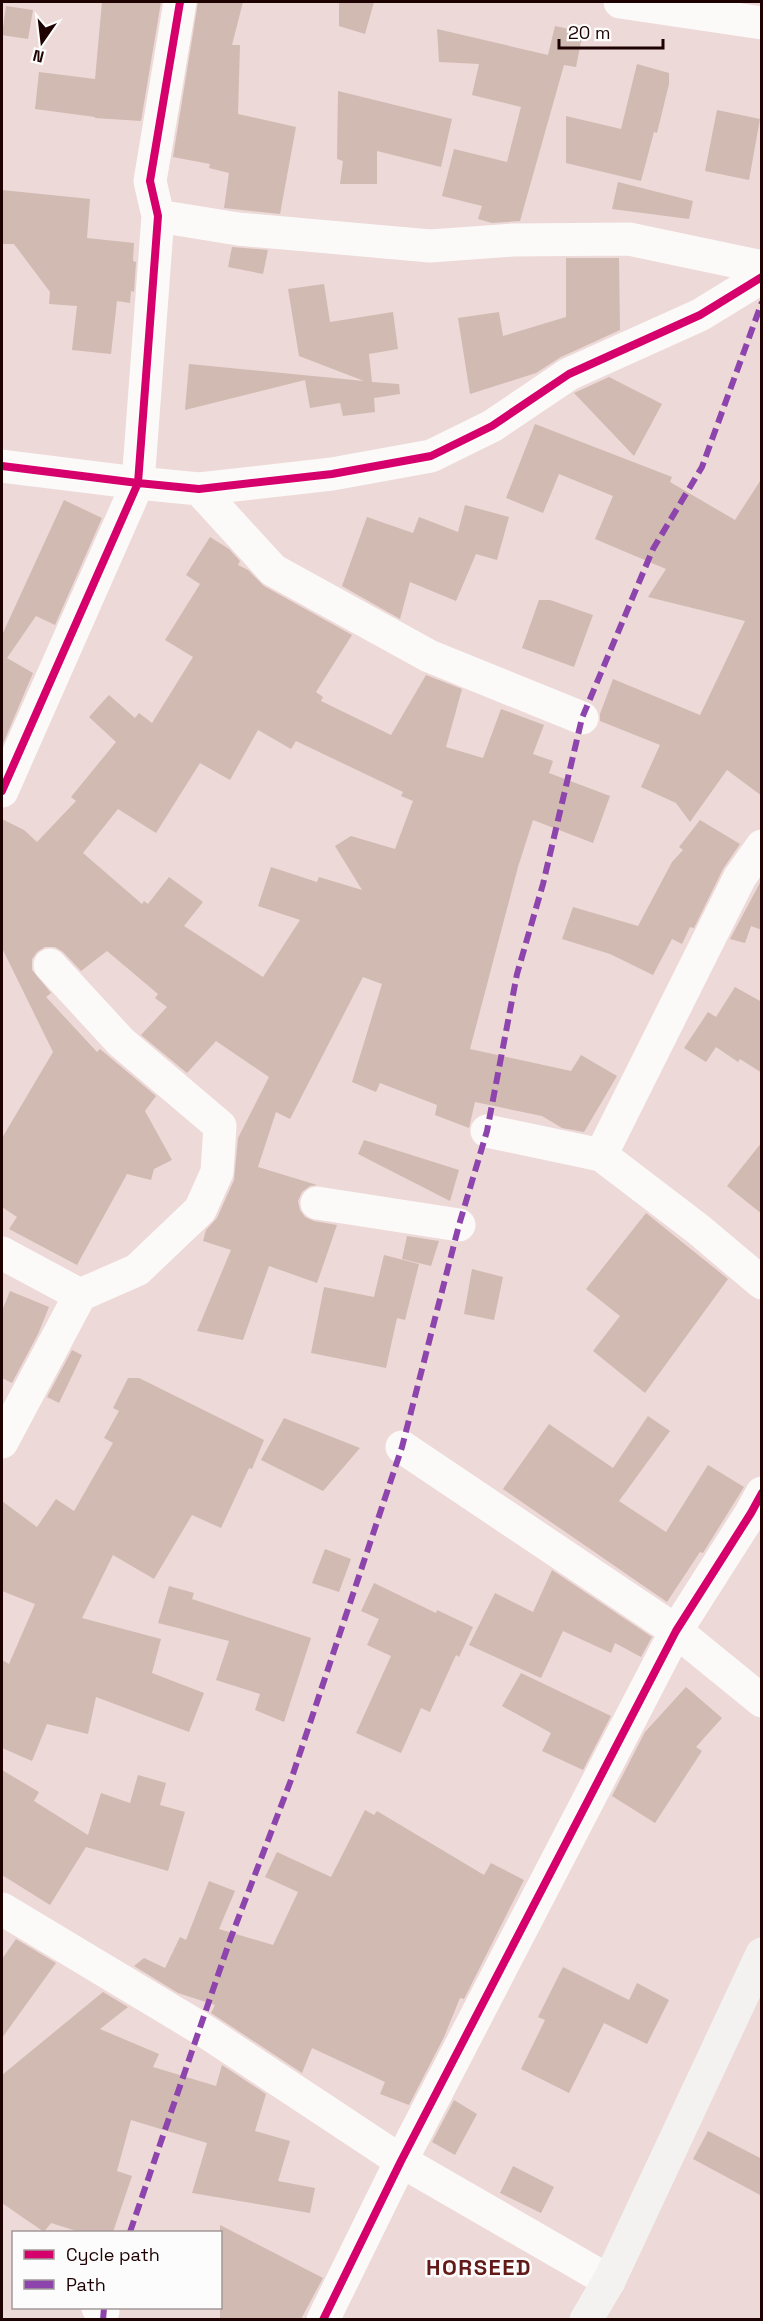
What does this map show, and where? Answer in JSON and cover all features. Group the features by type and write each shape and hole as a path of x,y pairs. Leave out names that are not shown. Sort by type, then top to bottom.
{"street":[{"path":"2,791 138,483 158,216 150,181 180,2"},
{"path":"620,2 762,23"},
{"path":"158,216 238,229 430,246 513,240 629,239 762,267"},
{"path":"2,466 199,489 332,474 431,456 492,426 569,374 700,315 762,277"},
{"path":"199,489 273,570 429,656 582,718"},
{"path":"601,1155 740,877 762,846"},
{"path":"2,1442 80,1295 137,1270 200,1210 217,1172 220,1126 121,1042 50,965"},
{"path":"488,1131 601,1155 698,1229 762,1283"},
{"path":"317,1203 459,1225"},
{"path":"2,1253 80,1295"},
{"path":"402,1447 676,1631 762,1701"},
{"path":"323,2319 401,2161 676,1631 762,1493"},
{"path":"2,1909 200,2028 401,2161 609,2281"},
{"path":"586,2319 609,2281 762,1954"}],"building":[{"path":"102,2 161,2 141,121 95,118 35,109 39,72 95,79"},
{"path":"198,2 243,2 232,45 240,45 238,114 296,127 280,214 224,208 229,173 209,168 210,164 173,157"},
{"path":"339,2 374,2 365,34 339,26"},
{"path":"6,6 33,10 28,39 2,35"},
{"path":"555,26 583,32 576,67 564,65 520,221 492,223 478,219 482,206 442,196 454,149 507,162 521,107 472,95 479,64 439,62 437,29 548,55"},
{"path":"637,64 669,73 669,84 657,133 654,132 641,181 566,163 566,116 621,129"},
{"path":"338,91 452,119 441,167 377,151 377,184 340,184 343,161 337,159"},
{"path":"717,110 760,119 749,180 705,171"},
{"path":"618,182 693,201 689,219 612,209"},
{"path":"2,190 90,199 87,238 134,243 133,261 136,262 134,292 131,291 130,303 117,301 111,354 72,350 77,306 49,304 50,292 14,244 2,244"},
{"path":"232,247 268,250 263,274 228,267"},
{"path":"566,258 619,258 620,330 561,357 536,373 470,394 458,318 499,312 503,336 566,317"},
{"path":"324,284 330,322 393,312 398,349 369,354 372,382 399,384 400,394 374,398 375,412 343,416 340,403 310,408 305,380 185,410 189,364 364,381 299,356 288,289"},
{"path":"609,377 662,404 634,456 574,393"},
{"path":"535,424 672,477 670,482 735,520 762,478 762,796 727,770 690,822 676,803 641,787 660,745 600,721 600,714 613,679 700,715 745,621 648,597 666,569 595,539 613,496 559,474 543,513 506,498"},
{"path":"64,500 102,518 55,625 36,616 7,658 33,673 2,746 2,635"},
{"path":"465,505 509,517 497,560 476,554 456,601 410,582 400,619 342,586 367,517 413,533 419,517 458,532"},
{"path":"210,537 229,549 240,561 238,565 248,570 264,586 352,635 316,692 323,697 321,701 391,735 426,675 462,689 446,747 483,758 501,709 544,725 533,754 553,761 549,773 610,796 593,843 533,820 518,867 470,1049 571,1071 581,1055 617,1076 584,1132 562,1128 542,1116 475,1102 469,1128 435,1115 437,1105 380,1083 376,1092 352,1082 382,984 363,977 290,1119 276,1112 258,1167 317,1185 310,1186 302,1192 298,1201 300,1210 305,1217 314,1221 337,1225 317,1283 269,1266 243,1340 197,1331 231,1250 203,1241 206,1230 217,1218 234,1180 238,1138 269,1077 216,1041 187,1073 141,1035 167,1007 155,998 158,994 107,951 81,971 63,952 55,947 45,947 32,959 32,970 51,993 46,997 97,1052 100,1049 156,1096 145,1111 172,1160 154,1169 151,1180 127,1174 77,1265 9,1229 17,1217 2,1207 2,1138 53,1052 2,948 2,819 24,830 37,842 76,801 71,797 116,742 89,717 109,695 135,718 139,713 152,723 193,657 165,640 200,584 186,575","holes":["258,730 291,749 296,741 403,792 401,796 413,801 395,849 351,836 335,846 362,890 319,877 317,882 271,867 258,906 300,920 263,977 184,926 203,902 169,877 148,904 144,901 142,904 83,853 118,809 156,833 200,763 230,780"]},
{"path":"539,600 550,600 593,615 574,667 522,648"},
{"path":"700,820 740,844 723,869 694,928 690,927 682,944 672,939 653,975 610,954 562,939 573,907 638,926 672,862 683,850 679,847"},
{"path":"762,879 762,930 751,926 745,943 730,939"},
{"path":"735,987 762,1002 762,1073 740,1059 738,1062 716,1047 706,1062 684,1048 708,1012 716,1017"},
{"path":"364,1140 459,1170 450,1201 358,1154"},
{"path":"762,1142 762,1214 727,1186"},
{"path":"646,1213 728,1279 645,1393 593,1351 620,1316 586,1289"},
{"path":"407,1236 439,1241 431,1266 402,1259"},
{"path":"384,1255 419,1264 405,1320 397,1318 386,1368 311,1353 324,1287 374,1297"},
{"path":"472,1269 503,1277 494,1320 464,1314"},
{"path":"10,1291 49,1307 38,1334 12,1383 2,1378 2,1311"},
{"path":"72,1350 82,1355 59,1403 47,1397"},
{"path":"128,1378 139,1378 264,1440 252,1469 249,1468 221,1528 192,1515 154,1579 113,1555 82,1618 161,1639 152,1673 204,1693 189,1732 96,1697 88,1734 47,1724 32,1761 2,1748 2,1660 9,1664 35,1604 2,1591 2,1501 37,1527 56,1499 74,1511 113,1443 104,1438 119,1411 113,1408"},
{"path":"648,1416 670,1431 619,1501 666,1532 708,1465 744,1487 703,1553 700,1552 667,1602 503,1489 549,1424 613,1468"},
{"path":"284,1418 360,1448 323,1491 261,1460"},
{"path":"325,1549 351,1559 339,1592 312,1583"},
{"path":"552,1570 652,1637 641,1657 615,1643 611,1653 563,1631 541,1678 469,1645 495,1593 533,1612"},
{"path":"374,1583 436,1613 437,1610 473,1627 459,1657 456,1655 430,1712 421,1708 401,1753 356,1733 391,1656 367,1645 379,1619 361,1611"},
{"path":"169,1586 194,1593 192,1599 311,1638 284,1722 255,1710 260,1694 216,1680 229,1641 158,1623"},
{"path":"521,1673 611,1716 583,1770 542,1751 551,1733 502,1706"},
{"path":"686,1687 722,1718 696,1747 702,1751 655,1823 612,1796 645,1732"},
{"path":"2,1770 39,1792 34,1801 88,1835 101,1793 130,1803 138,1775 166,1783 160,1805 185,1812 168,1871 86,1847 50,1905 2,1875"},
{"path":"365,1810 374,1815 377,1811 484,1875 491,1863 524,1880 464,1999 460,1998 444,2037 409,2105 380,2094 385,2082 312,2048 302,2073 211,2013 215,2005 178,1993 134,1966 144,1958 165,1968 180,1937 186,1940 209,1881 235,1891 219,1929 273,1945 298,1892 265,1877 277,1852 331,1877"},
{"path":"16,1939 56,1963 2,2038 2,1959"},
{"path":"563,1967 629,2000 637,1983 669,2000 647,2044 604,2023 569,2093 521,2069 545,2020 538,2017"},
{"path":"103,1992 128,2007 100,2029 159,2054 153,2067 216,2086 222,2065 266,2094 255,2131 290,2141 278,2181 315,2188 310,2213 192,2193 207,2143 131,2120 117,2171 132,2176 113,2231 77,2231 51,2223 43,2231 2,2203 2,2075"},
{"path":"454,2100 477,2114 455,2155 432,2142"},
{"path":"708,2131 762,2159 762,2196 693,2159"},
{"path":"513,2166 554,2187 541,2213 500,2193"},
{"path":"220,2225 323,2278 301,2319 220,2319 222,2231 220,2231"}],"marked path":[{"path":"130,2231 230,1940 291,1780 402,1447 459,1225 487,1131 517,974 543,884 582,718 653,549 702,467 762,302"},
{"path":"103,2320 104,2309"}],"cycle path":[{"path":"2,791 138,483 158,216 150,181 180,2"},
{"path":"2,466 199,489 332,474 431,456 492,426 569,374 700,315 762,277"},
{"path":"323,2320 401,2161 676,1631 762,1493"}],"district":[{"name":"HORSEED","path":"479,2267"}]}
